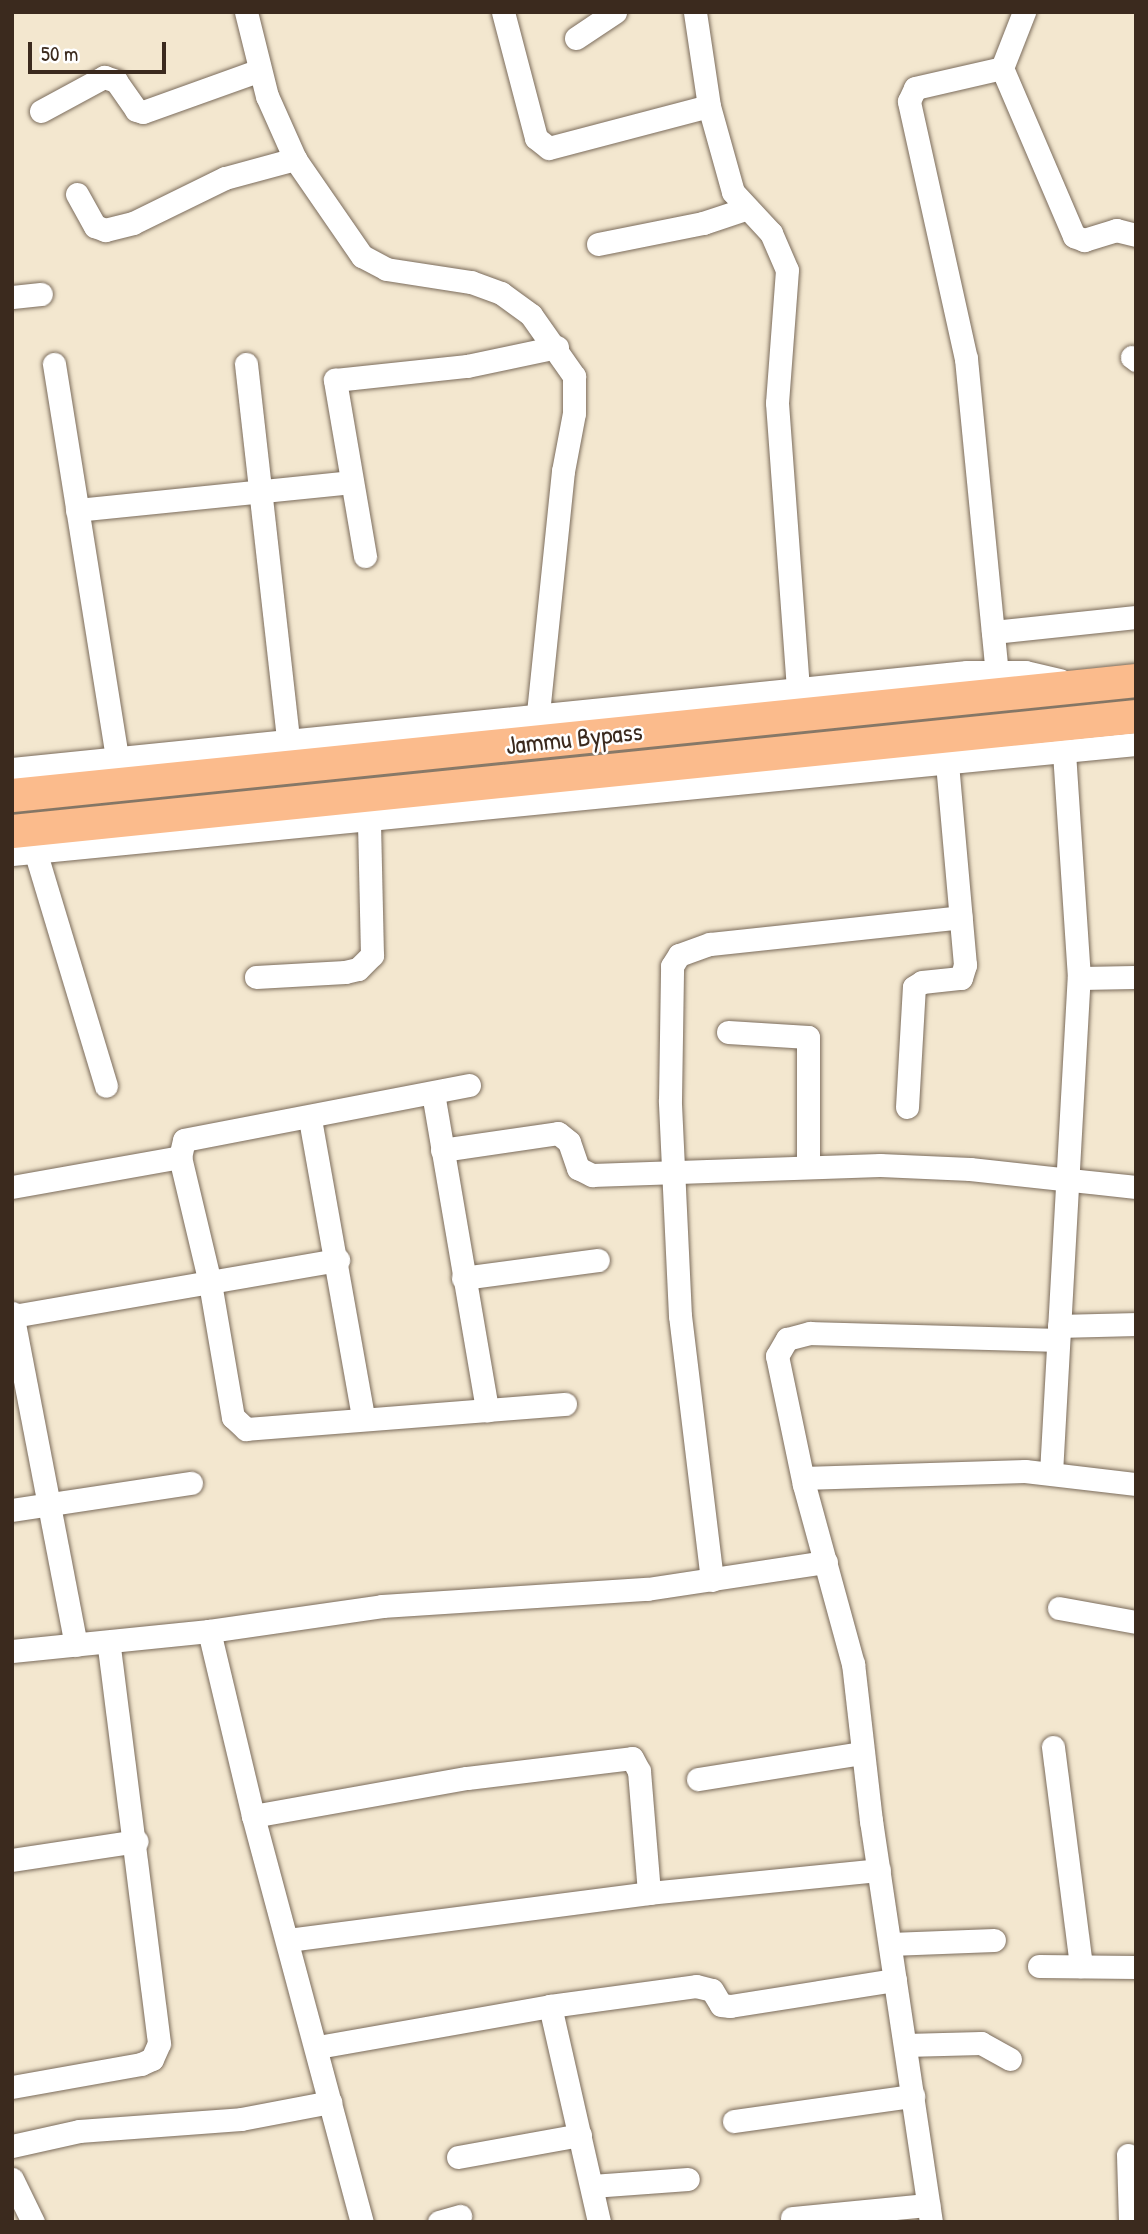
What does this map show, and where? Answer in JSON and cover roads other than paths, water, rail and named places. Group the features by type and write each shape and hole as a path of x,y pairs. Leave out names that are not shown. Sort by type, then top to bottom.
{"highway":[{"name":"Jammu Bypass","path":"12,795 998,683 1084,685 1136,680"},
{"name":"Jammu Bypass","path":"12,831 1136,716"}],"street":[{"path":"246,12 260,70 295,159 352,243 372,264 471,282 501,293 531,316 557,347 576,389 538,715"},
{"path":"503,12 536,138 544,147 709,106"},
{"path":"576,38 615,12"},
{"path":"695,12 709,106 727,180 745,209 771,233 787,270 778,403 798,691"},
{"path":"1024,12 1002,68 1074,236 1084,240 1116,230 1136,235"},
{"path":"12,769 288,739 798,691 998,683 966,359 909,101 915,88 1002,68"},
{"path":"41,111 104,76 116,81 136,110 143,112 260,70"},
{"path":"77,194 95,226 105,230 133,223 225,178 295,159"},
{"path":"598,244 703,223 745,209"},
{"path":"12,297 41,294"},
{"path":"365,556 335,380 467,366 557,347"},
{"path":"54,364 117,758"},
{"path":"246,364 263,491 288,739"},
{"path":"77,510 351,482"},
{"path":"993,632 1136,617"},
{"path":"12,854 36,854 1136,744"},
{"path":"1051,1473 1079,978 1064,751"},
{"path":"907,1107 914,987 922,982 955,981 964,974 947,762"},
{"path":"256,977 345,972 358,969 372,955 369,820"},
{"path":"36,854 106,1086"},
{"path":"712,1580 680,1315 673,1172 669,981 678,955 710,944 961,917"},
{"path":"1079,978 1136,977"},
{"path":"728,1032 808,1037 808,1165"},
{"path":"469,1086 310,1119 191,1136 180,1147 237,1426 246,1429 363,1417 565,1404"},
{"path":"433,1093 487,1410"},
{"path":"310,1119 338,1260 363,1417"},
{"path":"442,1150 558,1133 565,1136 578,1168 587,1175 808,1165 970,1169 1136,1187"},
{"path":"12,1187 180,1157"},
{"path":"76,1645 50,1506 19,1391 13,1315 338,1260"},
{"path":"463,1278 598,1260"},
{"path":"792,2218 929,2213 862,1752 853,1664 803,1478 777,1367 777,1356 787,1339 810,1333 1059,1333 1136,1324"},
{"path":"803,1478 1051,1473 1136,1484"},
{"path":"12,1510 191,1483"},
{"path":"12,1651 209,1630 382,1606 587,1594 712,1580 825,1562"},
{"path":"1059,1608 1136,1622"},
{"path":"209,1630 253,1816 318,2047 362,2222"},
{"path":"12,2087 141,2064 157,2053 137,1841 108,1642"},
{"path":"1053,1747 1081,1966"},
{"path":"698,1779 862,1752"},
{"path":"253,1816 479,1776 632,1758 639,1771 649,1893"},
{"path":"12,1860 137,1841"},
{"path":"288,1940 649,1893 879,1870"},
{"path":"890,1944 994,1940"},
{"path":"1039,1966 1136,1967"},
{"path":"318,2047 550,2006 706,1986 721,2005 730,2006 895,1980"},
{"path":"550,2006 599,2222"},
{"path":"905,2045 981,2043 1010,2059"},
{"path":"734,2121 913,2096"},
{"path":"12,2146 79,2131 241,2119 330,2102"},
{"path":"457,2157 580,2135"},
{"path":"1128,2155 1130,2222"},
{"path":"12,2179 33,2222"},
{"path":"592,2186 688,2179"}]}
